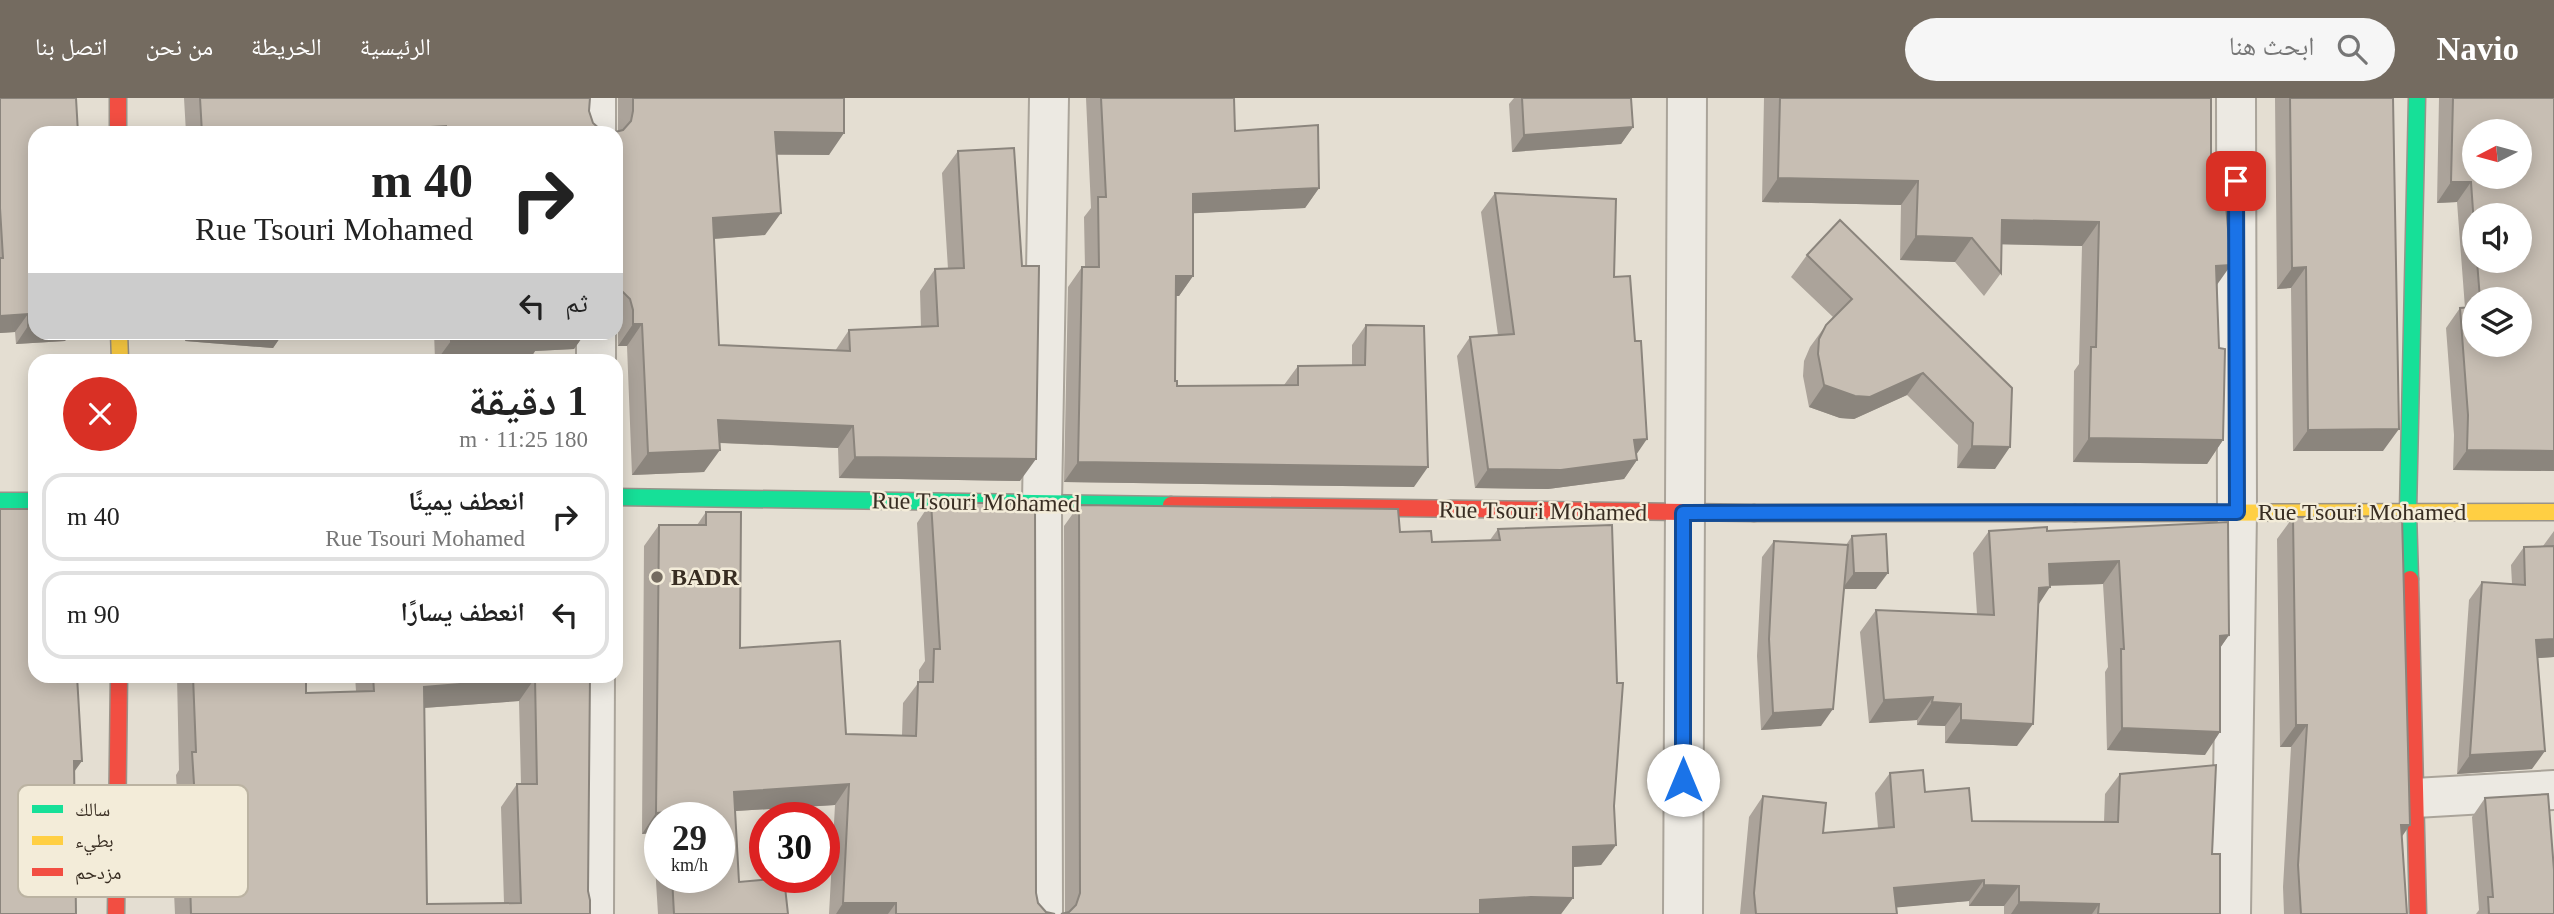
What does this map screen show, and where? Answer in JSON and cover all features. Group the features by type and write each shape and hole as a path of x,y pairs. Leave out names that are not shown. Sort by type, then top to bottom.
{"street":[{"path":"118,98 118,126"},
{"path":"596,98 596,126"},
{"path":"1043,914 1042,503 1049,98"},
{"path":"1683,914 1687,98"},
{"path":"2231,914 2237,512 2236,98"},
{"path":"2417,98 2408,512 2418,914"},
{"name":"Rue Tsouri Mohamed","path":"623,497 1683,513 2554,512"},
{"path":"0,500 28,501"},
{"path":"118,785 119,683"},
{"path":"594,914 595,683"},
{"path":"2415,798 2554,790"}],"building":[{"path":"0,98 76,98 78,126 28,126 28,314 0,316 0,258 3,258"},
{"path":"200,98 590,98 589,111 596,126 446,126 202,126"},
{"path":"633,98 844,98 844,133 775,132 781,213 713,218 719,345 850,351 849,330 938,326 935,269 964,268 958,151 1014,148 1022,266 1039,266 1036,459 855,457 853,426 718,420 720,450 648,453 642,324 633,324 630,299 623,292 623,130 631,121"},
{"path":"1101,98 1234,98 1235,131 1318,125 1319,188 1193,194 1193,276 1176,276 1175,381 1177,386 1298,385 1298,366 1365,365 1366,325 1424,326 1428,467 1078,462 1082,267 1099,267 1098,197 1106,197"},
{"path":"1522,98 1631,98 1633,127 1524,135"},
{"path":"1780,98 2211,98 2211,194 2225,193 2231,265 2216,266 2219,348 2225,349 2223,440 2089,438 2091,347 2096,347 2099,222 2002,220 2001,273 1972,238 1916,236 1918,181 1778,178"},
{"path":"2290,98 2393,98 2399,429 2308,430 2306,267 2292,268"},
{"path":"2453,98 2554,98 2554,451 2467,450 2468,415 2464,357 2532,357 2532,287 2479,287 2478,273 2532,273 2532,203 2472,203 2471,189 2532,189 2532,119 2462,119 2462,182 2451,182"},
{"path":"1495,193 1616,199 1614,277 1630,276 1635,341 1641,341 1647,439 1634,440 1637,460 1561,470 1488,469 1470,337 1514,334"},
{"path":"1840,220 2012,388 2010,447 1972,446 1973,423 1923,373 1870,397 1855,396 1824,385 1818,354 1819,339 1826,325 1852,299 1807,255"},
{"path":"931,502 1035,504 1036,893 1038,903 1046,912 1055,914 896,914 896,903 843,903 849,784 734,792 735,802 656,802 659,525 706,525 706,512 741,512 740,648 840,641 846,734 916,736 918,682 933,682 934,649 940,649"},
{"path":"1079,505 1398,509 1400,532 1431,531 1432,542 1500,540 1498,529 1612,525 1617,683 1623,683 1614,806 1616,845 1573,847 1573,898 1480,900 1480,914 1061,914 1069,912 1076,905 1080,893"},
{"path":"0,509 28,509 28,683 77,683 82,761 74,761 74,785 18,785 18,897 76,897 76,914 0,914"},
{"path":"2402,516 2410,825 2401,825 2407,914 2301,914 2298,865 2307,725 2296,725 2293,517"},
{"path":"2228,522 2229,635 2220,636 2220,732 2122,728 2121,649 2124,649 2119,561 2049,564 2050,587 2039,588 2033,724 1961,720 1961,704 1932,702 1933,697 1884,700 1876,610 1994,615 1989,531 2047,527 2047,531"},
{"path":"1886,534 1888,573 1854,573 1852,536"},
{"path":"1774,541 1848,545 1833,709 1773,713 1769,639"},
{"path":"2554,546 2554,639 2536,640 2545,751 2470,755 2482,582 2525,585 2524,547"},
{"path":"193,683 306,683 306,693 374,691 373,683 473,683 424,687 427,904 521,903 517,784 537,784 535,683 590,683 590,914 191,914 190,897 248,897 248,785 194,785 192,752 196,752"},
{"path":"2216,765 2212,854 2220,854 2220,914 2098,914 2099,904 2019,902 2019,886 1984,885 1984,880 1894,888 1897,914 1756,914 1754,893 1763,796 1826,803 1823,833 1894,827 1890,773 1923,770 1925,792 1969,788 1972,821 2118,822 2120,774"},
{"path":"2548,794 2554,870 2554,914 2489,914 2488,897 2493,897 2485,798"},
{"path":"735,810 739,882 749,881 749,893 786,893 788,914 674,914 673,893 735,893"}],"traffic: fast":[{"path":"2410,579 2408,512 2417,98"},
{"path":"623,497 1171,505"},
{"path":"0,501 28,501"},
{"path":"1754,513 2075,513"}],"traffic: slow":[{"path":"119,340 120,354"},
{"path":"2075,513 2554,512"}],"traffic: jam":[{"path":"118,98 118,126"},
{"path":"1171,505 1754,513"},
{"path":"2410,579 2418,914"},
{"path":"118,785 119,683"},
{"path":"116,897 116,914"}],"place":[{"name":"BADR","path":"657,577"}],"route":[{"path":"1683,780 1683,513 2237,512 2236,181"}]}
